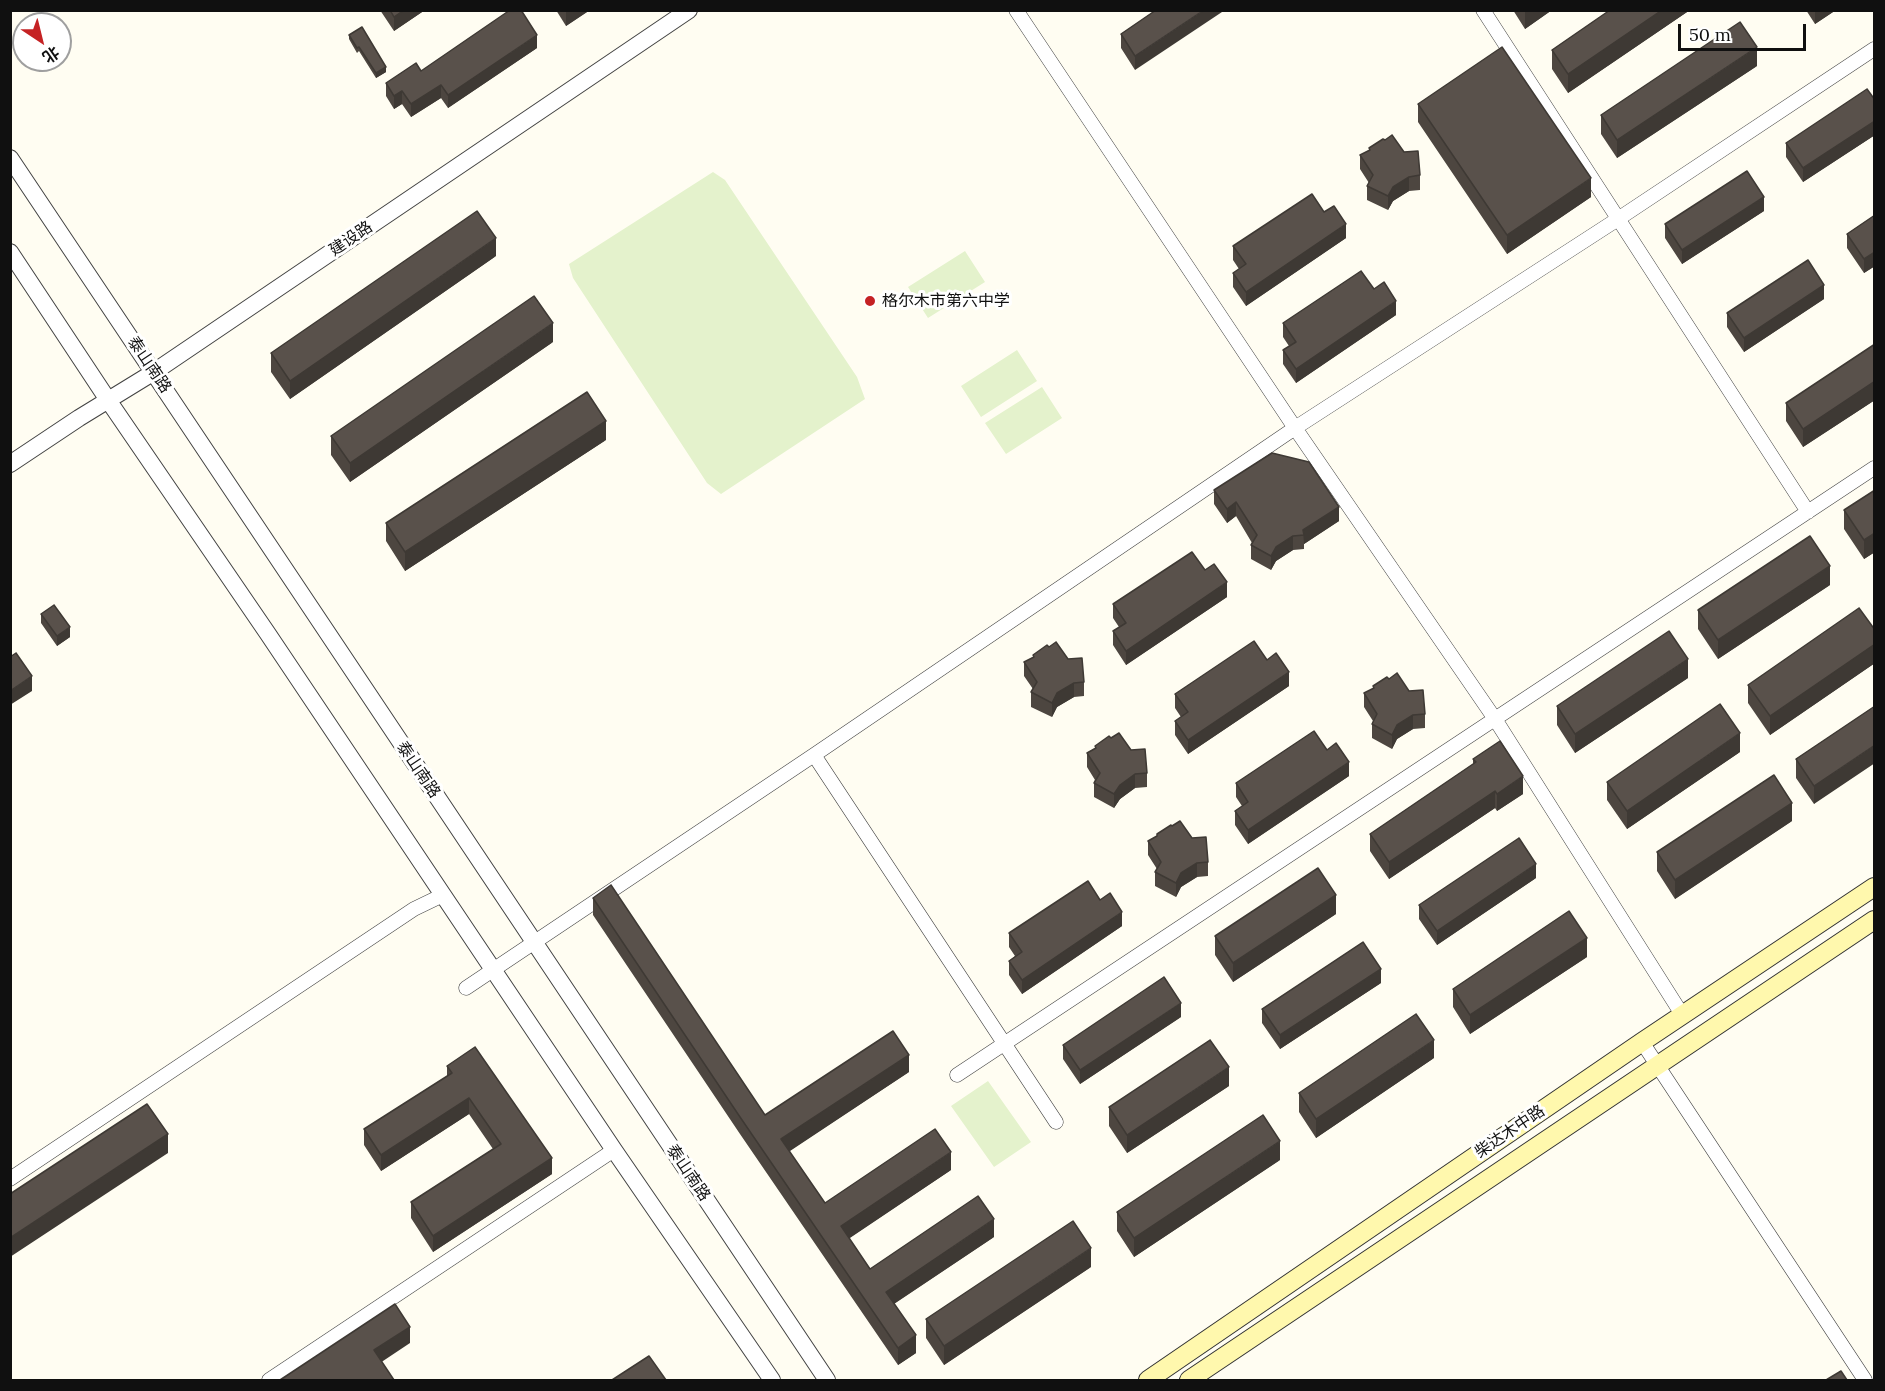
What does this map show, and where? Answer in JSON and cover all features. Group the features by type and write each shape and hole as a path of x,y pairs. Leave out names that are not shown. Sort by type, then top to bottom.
{"main road":[{"name":"柴达木中路","path":"1148,1380 1642,1042 1875,887"},
{"name":"柴达木中路","path":"1189,1380 1875,920"}],"street":[{"name":"建设路","path":"10,464 154,372 690,10"},
{"path":"1016,10 1294,428 1495,719 1683,1016"},
{"path":"1483,10 1808,513"},
{"path":"466,987 814,755 1294,428 1618,219 1875,49"},
{"name":"泰山南路","path":"10,158 827,1380"},
{"path":"10,252 614,1150 772,1380"},
{"path":"957,1075 1875,468"},
{"path":"814,755 1056,1122"},
{"path":"10,1179 414,909 443,895"},
{"path":"1642,1042 1865,1380"},
{"path":"269,1380 614,1150"}],"green space":[{"path":"713,172 725,180 857,377 865,399 721,494 707,483 573,278 569,264"},
{"path":"965,251 985,282 928,318 908,287"},
{"path":"1017,350 1037,381 981,417 961,386"},
{"path":"1042,387 1062,418 1006,454 985,423"},
{"path":"988,1081 1031,1142 994,1167 951,1106"}],"building":[{"path":"390,10 404,10 394,17"},
{"path":"510,10 521,10 537,35 448,95 441,85 411,104 402,91 394,96 386,83 416,63 421,71"},
{"path":"1156,10 1204,10 1135,56 1121,34"},
{"path":"1610,10 1662,10 1568,74 1552,50"},
{"path":"1740,22 1757,47 1617,140 1601,115"},
{"path":"362,27 386,67 376,73 349,35"},
{"path":"1502,47 1591,178 1507,235 1418,104"},
{"path":"1867,89 1875,100 1875,121 1803,168 1786,143"},
{"path":"1392,135 1404,152 1418,151 1420,175 1409,177 1393,187 1388,196 1367,186 1373,175 1360,155"},
{"path":"1747,171 1764,197 1682,250 1665,224"},
{"path":"1312,194 1324,212 1334,206 1346,224 1246,292 1233,273 1246,264 1233,246"},
{"path":"477,211 496,238 290,381 271,353"},
{"path":"1875,215 1875,252 1864,259 1847,234"},
{"path":"1808,260 1824,285 1744,338 1727,313"},
{"path":"1361,271 1374,289 1384,282 1396,301 1296,369 1283,350 1296,342 1283,323"},
{"path":"534,296 553,323 350,463 331,436"},
{"path":"1875,344 1875,381 1803,429 1786,403"},
{"path":"587,392 606,421 405,552 386,523"},
{"path":"1272,453 1309,462 1339,507 1303,530 1304,535 1293,536 1276,547 1271,556 1251,545 1257,535 1236,502 1227,509 1214,490"},
{"path":"1875,490 1875,533 1864,540 1844,510"},
{"path":"1810,536 1830,566 1718,640 1698,610"},
{"path":"1192,552 1205,570 1214,564 1227,582 1126,651 1113,631 1126,623 1113,604"},
{"path":"54,605 70,627 57,636 41,614"},
{"path":"1859,608 1875,630 1875,644 1770,716 1748,685"},
{"path":"1669,631 1688,659 1575,734 1557,706"},
{"path":"1254,641 1267,660 1276,653 1289,672 1188,740 1175,721 1188,712 1175,694"},
{"path":"1056,642 1068,659 1082,658 1084,682 1074,683 1057,693 1052,703 1031,692 1037,682 1024,662 1034,657 1033,655 1047,645 1049,647"},
{"path":"16,653 32,676 10,691 10,657"},
{"path":"1397,673 1409,691 1423,690 1425,714 1413,715 1397,725 1392,735 1372,724 1377,714 1364,693"},
{"path":"1720,704 1740,733 1627,811 1607,782"},
{"path":"1875,706 1875,745 1814,786 1796,759"},
{"path":"1314,731 1327,750 1336,743 1349,762 1248,830 1235,811 1248,802 1236,783"},
{"path":"1119,733 1131,750 1145,749 1147,773 1135,774 1120,785 1114,794 1094,783 1100,773 1087,753 1109,736 1111,738"},
{"path":"1500,741 1523,776 1497,794 1495,791 1389,862 1370,834 1476,762 1473,759"},
{"path":"1774,775 1792,803 1675,880 1657,852"},
{"path":"1180,821 1192,838 1206,837 1208,862 1197,863 1181,873 1176,883 1155,872 1161,862 1148,841"},
{"path":"1519,838 1536,864 1437,931 1419,905"},
{"path":"1318,868 1336,895 1233,963 1215,936"},
{"path":"1088,881 1100,900 1110,893 1122,912 1022,980 1009,961 1022,952 1009,933"},
{"path":"611,885 765,1115 893,1031 909,1055 781,1139 825,1203 935,1129 951,1152 841,1226 870,1269 978,1196 994,1219 886,1292 916,1335 898,1348 593,898"},
{"path":"1569,911 1587,938 1470,1015 1453,989"},
{"path":"1363,942 1381,969 1280,1035 1262,1009"},
{"path":"1164,977 1181,1003 1080,1070 1063,1045"},
{"path":"1416,1014 1434,1040 1316,1119 1299,1093"},
{"path":"1210,1040 1229,1067 1127,1135 1109,1107"},
{"path":"475,1047 552,1158 433,1236 411,1202 501,1144 469,1098 381,1155 364,1129 452,1073 447,1066"},
{"path":"147,1104 168,1134 10,1238 10,1194"},
{"path":"1263,1115 1280,1141 1134,1238 1117,1212"},
{"path":"1073,1221 1091,1248 944,1346 926,1319"},
{"path":"395,1304 410,1327 374,1350 394,1380 280,1380"},
{"path":"649,1356 666,1380 612,1380"},
{"path":"1841,1371 1847,1380 1826,1380"}],"place":[{"name":"格尔木市第六中学","path":"870,301"}]}
